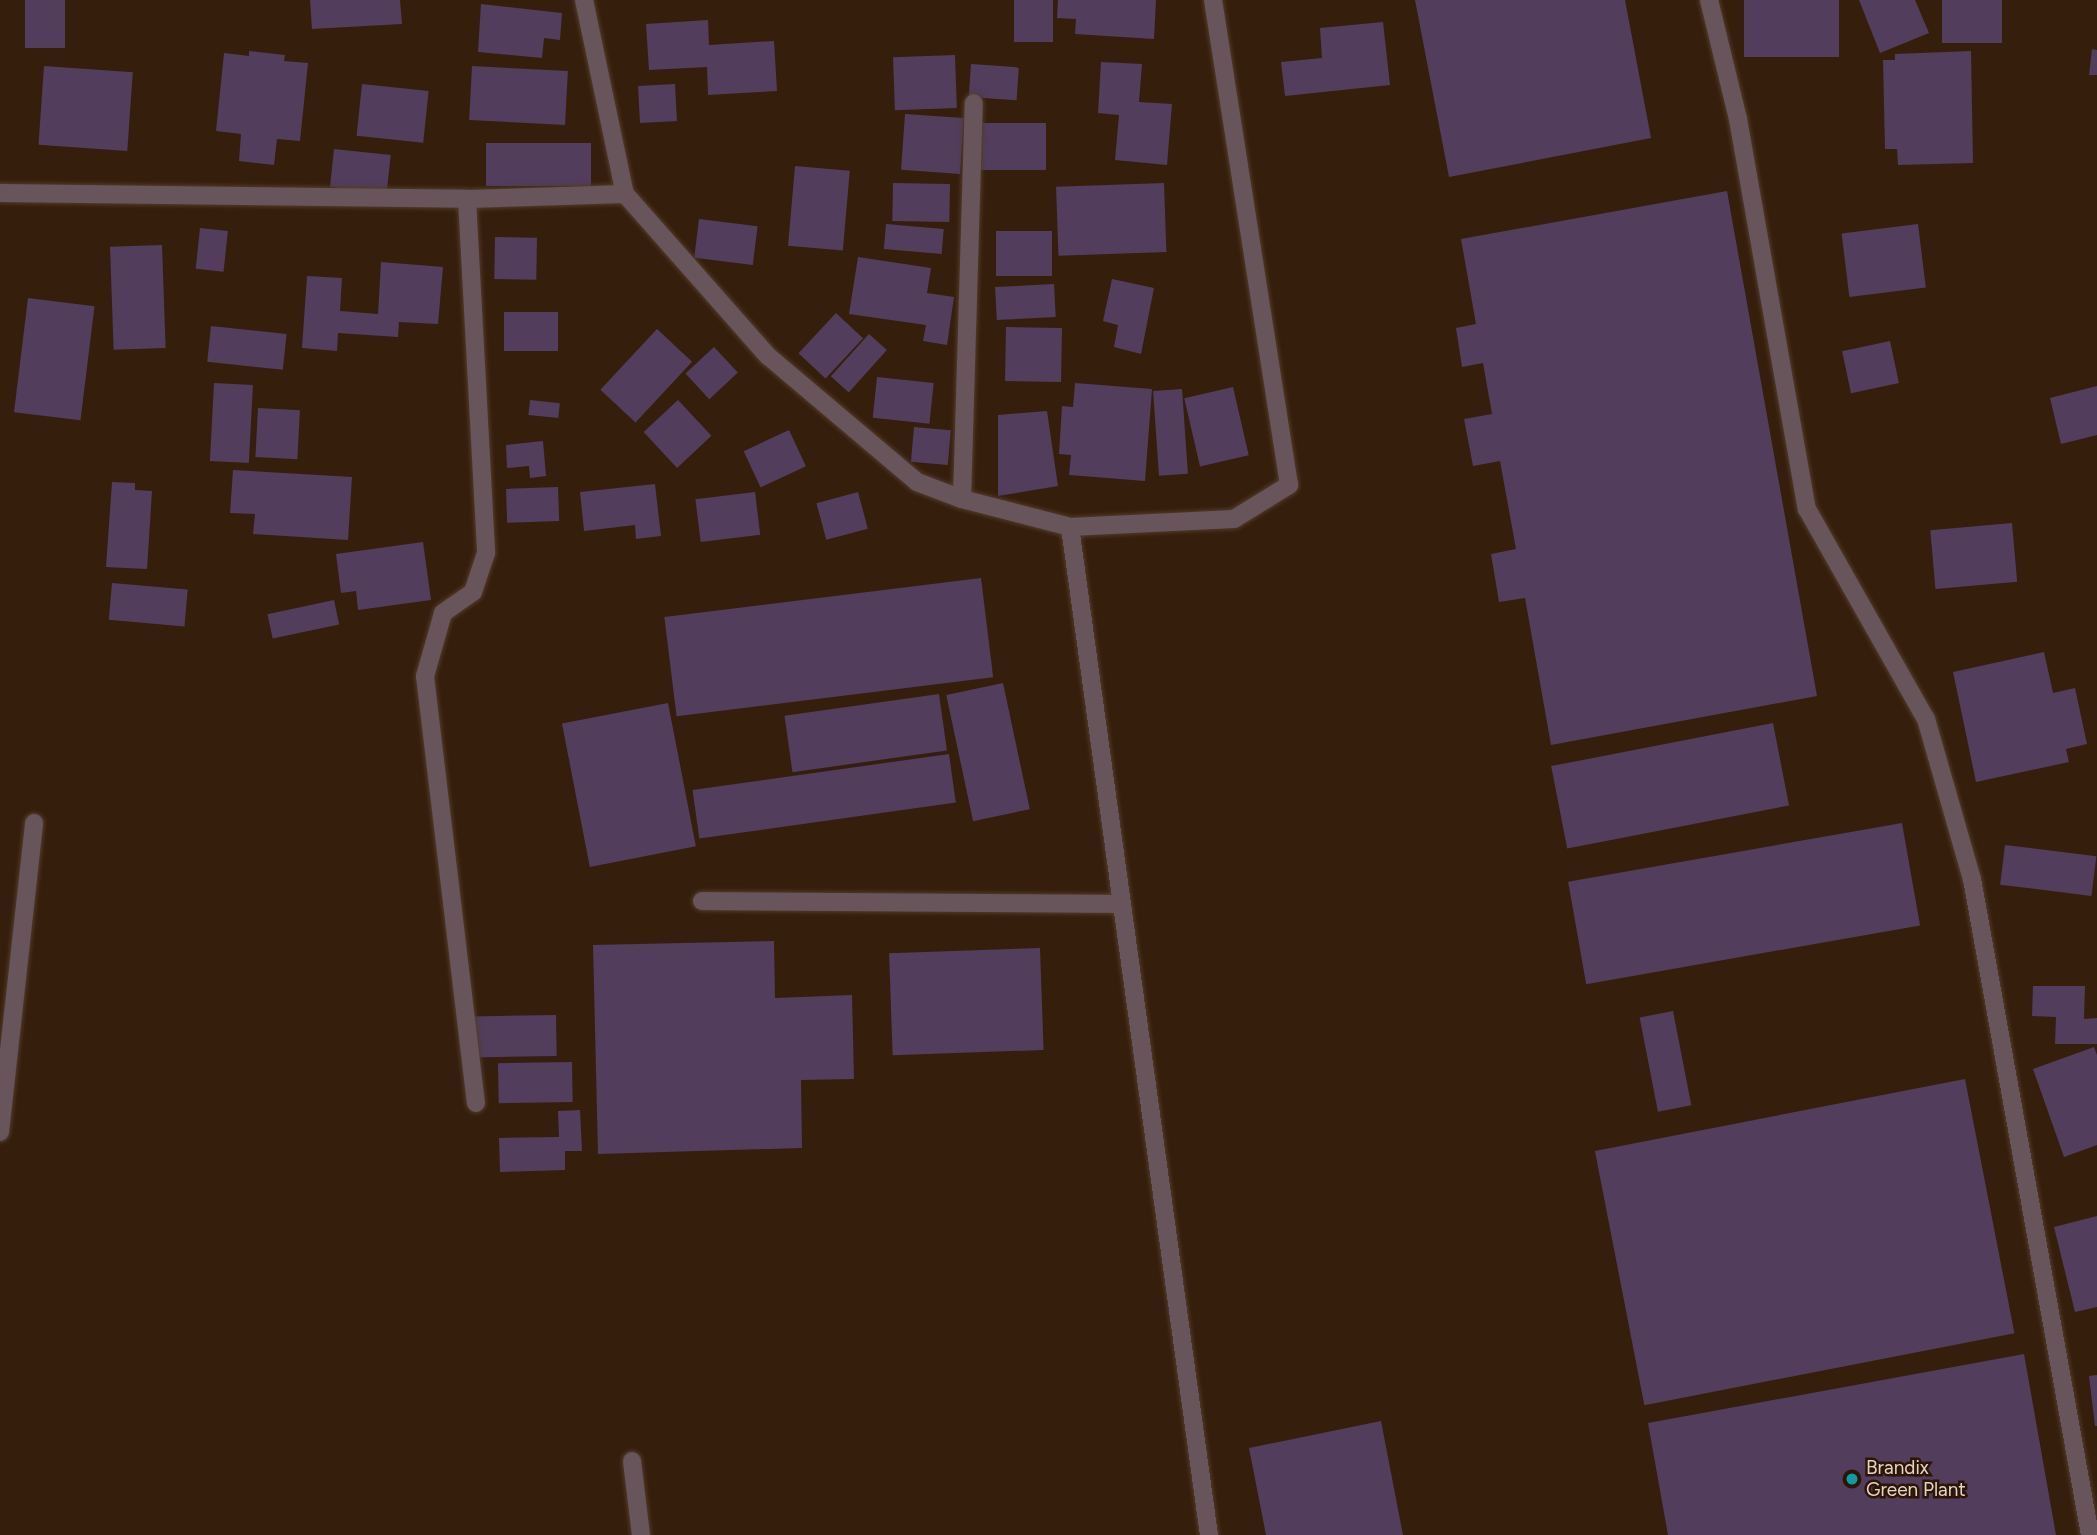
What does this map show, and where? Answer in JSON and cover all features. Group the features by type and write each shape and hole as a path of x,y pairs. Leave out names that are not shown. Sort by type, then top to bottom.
{"street":[{"path":"584,0 625,194 768,356 918,482 962,499 1070,527 1234,519 1289,485 1213,0"},
{"path":"1710,0 1738,119 1807,509 1926,719 1972,879 2090,1535"},
{"path":"962,499 974,103"},
{"path":"0,194 467,199 625,194"},
{"path":"467,199 486,553 473,592 443,613 425,676 476,1103"},
{"path":"1070,527 1209,1535"},
{"path":"0,1132 34,823"},
{"path":"702,901 1122,904"},
{"path":"632,1461 641,1535"}],"building":[{"path":"25,0 65,0 65,48 25,48"},
{"path":"310,0 400,0 402,24 312,29"},
{"path":"1014,0 1053,0 1053,42 1014,42"},
{"path":"1058,0 1156,0 1154,39 1075,34 1076,19 1057,18"},
{"path":"1415,0 1625,0 1651,138 1449,177"},
{"path":"1744,0 1839,0 1839,57 1744,57"},
{"path":"1859,0 1915,0 1929,33 1880,53"},
{"path":"1942,0 2002,0 2002,43 1942,43"},
{"path":"481,4 562,13 560,40 544,38 542,58 478,52"},
{"path":"708,20 709,45 774,41 777,91 708,95 707,67 649,70 646,24"},
{"path":"1383,22 1390,85 1285,96 1281,62 1322,58 1320,28"},
{"path":"2092,49 2097,50 2097,75 2089,75"},
{"path":"249,51 285,55 284,61 308,63 300,141 277,139 274,165 239,161 241,134 216,131 224,53 249,56"},
{"path":"1971,51 1973,163 1898,165 1897,149 1885,149 1883,60 1895,60 1895,54"},
{"path":"955,55 957,108 895,110 893,57"},
{"path":"1101,62 1142,64 1139,102 1172,104 1167,165 1115,160 1119,115 1098,113"},
{"path":"971,64 1019,67 1017,100 969,97"},
{"path":"44,66 133,72 127,151 38,145"},
{"path":"472,66 568,71 565,125 469,120"},
{"path":"362,84 429,91 423,143 357,136"},
{"path":"675,84 677,121 640,123 638,86"},
{"path":"905,114 964,118 960,174 901,170"},
{"path":"975,123 1046,123 1046,170 975,170"},
{"path":"486,143 591,143 591,186 486,186"},
{"path":"334,149 391,155 387,193 330,187"},
{"path":"795,166 850,171 843,250 788,246"},
{"path":"893,183 950,184 949,222 892,221"},
{"path":"1164,183 1166,252 1058,256 1056,187"},
{"path":"1727,191 1817,696 1551,745 1525,598 1499,602 1491,554 1516,549 1500,461 1473,466 1464,419 1492,414 1483,363 1462,367 1456,328 1476,324 1461,239"},
{"path":"699,219 758,226 753,265 694,258"},
{"path":"886,224 944,229 942,254 884,249"},
{"path":"1918,224 1926,288 1849,297 1842,233"},
{"path":"200,228 228,231 224,272 196,269"},
{"path":"996,231 1052,231 1052,276 996,276"},
{"path":"495,237 537,238 536,280 494,279"},
{"path":"162,245 166,348 114,350 110,247"},
{"path":"858,257 931,268 927,293 954,297 947,345 923,341 926,325 849,314"},
{"path":"381,262 443,267 438,324 399,322 398,337 338,333 337,351 302,348 307,276 342,278 340,311 378,314"},
{"path":"1112,279 1154,288 1141,354 1114,347 1118,325 1103,321"},
{"path":"1054,284 1056,317 997,320 995,287"},
{"path":"28,298 95,306 80,420 14,412"},
{"path":"504,312 558,312 558,351 504,351"},
{"path":"836,313 863,338 826,378 798,353"},
{"path":"211,326 287,334 283,370 207,362"},
{"path":"1006,327 1062,328 1061,382 1005,381"},
{"path":"657,329 692,362 635,422 600,390"},
{"path":"869,334 887,350 849,392 831,376"},
{"path":"1890,341 1899,383 1851,393 1842,351"},
{"path":"714,347 738,373 709,399 685,374"},
{"path":"877,377 934,383 929,424 873,418"},
{"path":"214,383 253,385 249,463 210,461"},
{"path":"1075,383 1152,389 1145,481 1069,475 1071,455 1059,454 1062,406 1073,407"},
{"path":"2097,386 2097,435 2061,444 2050,398"},
{"path":"1233,387 1249,455 1200,466 1184,398"},
{"path":"1182,389 1188,474 1159,476 1153,391"},
{"path":"530,400 560,403 558,418 528,415"},
{"path":"678,400 711,436 677,468 644,432"},
{"path":"258,408 300,410 297,459 255,457"},
{"path":"1047,411 1058,486 998,496 998,415"},
{"path":"914,427 951,430 948,465 911,462"},
{"path":"789,430 806,466 761,487 744,451"},
{"path":"543,441 546,476 530,478 529,466 507,468 506,445"},
{"path":"233,470 352,477 348,540 253,534 255,514 230,513"},
{"path":"112,482 135,483 135,490 152,491 147,569 106,567"},
{"path":"655,484 661,536 636,539 635,525 584,531 580,492"},
{"path":"558,487 559,521 507,523 506,489"},
{"path":"755,492 760,535 701,542 695,499"},
{"path":"858,492 868,529 826,540 816,503"},
{"path":"2012,523 2017,582 1935,589 1930,530"},
{"path":"423,542 431,600 358,610 356,591 341,593 336,554"},
{"path":"981,578 993,677 677,716 664,617"},
{"path":"112,583 188,590 184,626 109,620"},
{"path":"334,600 339,624 273,639 267,614"},
{"path":"2044,652 2053,693 2075,688 2087,744 2066,749 2069,762 1976,782 1953,672"},
{"path":"1003,683 1030,809 973,821 946,695"},
{"path":"939,694 947,750 792,772 785,716"},
{"path":"668,703 696,846 590,867 562,724"},
{"path":"1773,723 1789,805 1567,849 1551,766"},
{"path":"949,754 956,803 699,839 693,790"},
{"path":"1902,823 1920,925 1586,984 1568,882"},
{"path":"2005,845 2096,856 2091,896 2000,885"},
{"path":"774,941 775,998 852,995 854,1079 801,1080 802,1148 598,1154 593,945"},
{"path":"1040,948 1044,1050 893,1055 889,953"},
{"path":"2033,986 2085,986 2084,1019 2097,1018 2097,1044 2055,1044 2056,1017 2032,1016"},
{"path":"1673,1011 1691,1105 1658,1112 1640,1017"},
{"path":"556,1015 557,1056 473,1057 472,1016"},
{"path":"2094,1047 2097,1055 2097,1145 2064,1157 2033,1069"},
{"path":"572,1062 573,1102 499,1103 498,1063"},
{"path":"1965,1079 2014,1333 1644,1405 1595,1151"},
{"path":"580,1110 582,1151 565,1151 565,1170 500,1172 499,1138 559,1137 558,1111"},
{"path":"2097,1216 2097,1307 2075,1312 2054,1227"},
{"name":"Brandix Green Plant","path":"2024,1354 2056,1535 1668,1535 1648,1423"},
{"path":"2097,1375 2097,1426 2095,1426 2089,1376"},
{"path":"1381,1421 1403,1535 1266,1535 1249,1448"}],"place":[{"name":"Brandix Green Plant","path":"1852,1479"}]}
